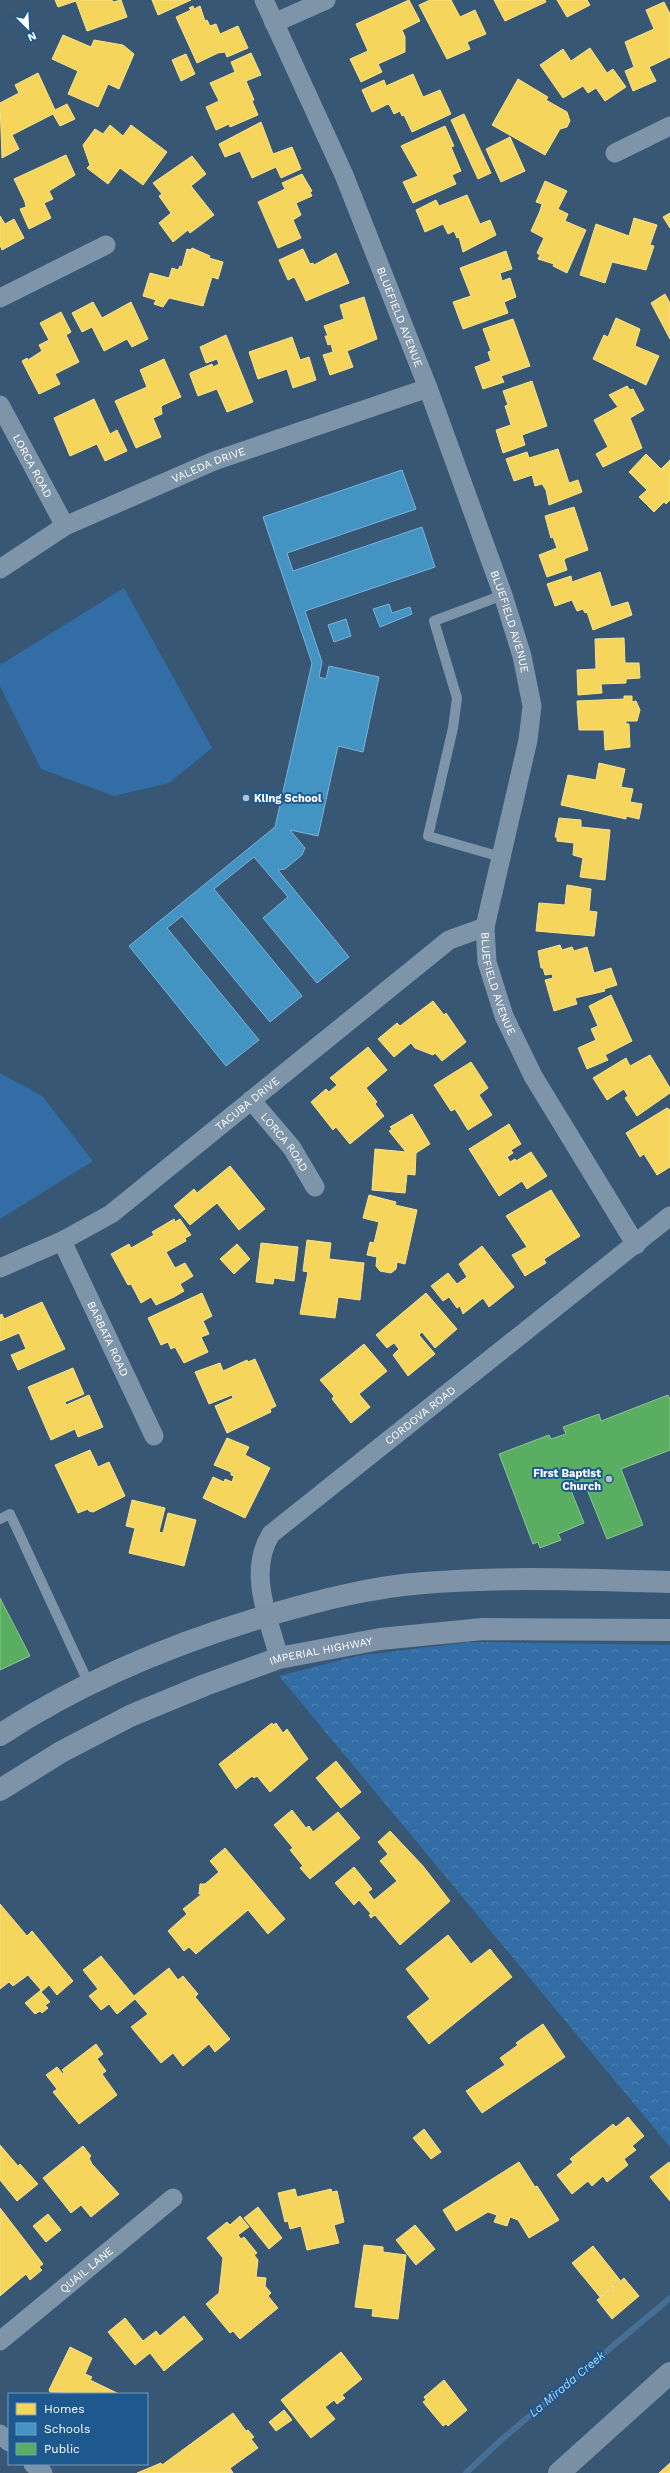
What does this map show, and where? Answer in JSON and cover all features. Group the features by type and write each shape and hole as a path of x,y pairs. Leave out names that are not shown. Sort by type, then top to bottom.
{"main road":[{"path":"0,1735 108,1674 184,1643 309,1603 422,1583 579,1580 670,1582"},
{"name":"IMPERIAL HIGHWAY","path":"0,1790 61,1752 130,1716 205,1685 280,1658 380,1639 483,1629 670,1630"}],"street":[{"name":"BLUEFIELD AVENUE","path":"264,0 344,175 428,388 503,595 522,656 532,706 528,740 485,927 487,962 504,1016 533,1076 636,1245"},
{"path":"274,23 326,0"},
{"path":"615,153 670,126"},
{"path":"0,298 106,245"},
{"name":"VALEDA DRIVE","path":"0,569 65,526 214,461 428,388"},
{"name":"LORCA ROAD","path":"0,405 65,526"},
{"name":"TACUBA DRIVE","path":"0,1268 62,1241 111,1214 449,940 485,927"},
{"name":"LORCA ROAD","path":"251,1100 292,1148 315,1187"},
{"name":"CORDOVA ROAD","path":"280,1658 260,1583 260,1561 265,1544 271,1534 636,1245 670,1216"},
{"name":"BARBATA ROAD","path":"62,1241 154,1436"},
{"name":"QUAIL LANE","path":"0,2341 173,2198"},
{"path":"559,2473 670,2373"},
{"path":"0,2434 8,2441"},
{"path":"34,2465 43,2473"}],"lane":[{"path":"501,857 428,836 453,728 457,698 434,621 503,595"},
{"path":"0,1519 10,1514 89,1684"}],"green space":[{"path":"124,588 212,748 169,783 114,796 41,769 0,686 0,665"},
{"path":"0,1073 42,1096 93,1161 0,1219"},
{"path":"471,1642 670,1645 670,2147 279,1676 357,1656"}],"building: Homes":[{"path":"55,0 112,0 113,2 121,0 127,17 87,31 76,1 58,7"},
{"path":"152,0 191,0 158,15"},
{"path":"409,0 420,21 402,30 405,37 405,52 378,64 382,72 361,82 350,59 368,51 356,24"},
{"path":"430,0 451,0 460,17 475,10 486,34 467,42 470,49 447,59 419,5"},
{"path":"494,0 545,0 546,2 505,21"},
{"path":"557,0 587,0 590,5 567,17"},
{"path":"664,2 670,14 670,57 649,67 656,81 633,91 625,71 634,67 625,42 654,29 646,10"},
{"path":"193,6 194,9 200,6 205,21 207,20 210,26 216,24 220,34 238,26 248,48 227,57 225,52 218,53 197,63 176,17 191,10 189,8"},
{"path":"63,35 91,47 94,40 123,45 134,54 119,89 108,84 98,107 68,94 78,71 52,59"},
{"path":"590,48 607,73 613,69 626,87 605,101 596,88 588,93 583,86 563,98 540,65 563,49 571,61"},
{"path":"251,53 261,75 246,81 254,100 252,101 258,115 230,127 229,124 216,130 206,107 219,101 210,83 235,72 231,62"},
{"path":"186,54 195,74 181,81 172,60"},
{"path":"38,73 55,110 67,104 75,119 60,126 53,114 12,135 19,149 2,158 0,103 19,93 15,85"},
{"path":"413,74 423,97 440,90 451,114 412,132 404,115 402,116 400,111 394,114 388,104 372,112 362,90 384,80 386,86"},
{"path":"518,79 548,97 546,100 567,112 570,121 567,127 560,129 545,155 492,125"},
{"path":"464,114 491,173 478,179 451,120"},
{"path":"261,122 273,154 292,147 301,169 281,178 276,167 252,178 240,151 225,157 219,144"},
{"path":"110,125 123,136 131,125 167,152 143,185 120,168 108,184 87,168 90,165 83,145 95,129 103,134"},
{"path":"445,126 454,146 451,147 461,171 452,175 456,184 413,203 403,182 418,176 401,146"},
{"path":"510,137 525,171 501,182 486,149"},
{"path":"66,155 75,175 49,191 53,199 44,203 51,218 29,229 20,209 26,207 25,202 14,179"},
{"path":"192,156 206,174 191,186 214,215 190,233 188,230 173,242 159,223 171,213 159,196 162,194 153,183"},
{"path":"302,174 312,191 310,192 312,196 296,203 301,215 293,220 301,238 278,248 258,202 285,189 282,183"},
{"path":"545,181 567,191 558,209 568,214 565,221 586,230 567,273 553,266 554,264 538,259 540,255 537,253 544,238 531,231 542,204 536,202"},
{"path":"467,195 480,224 490,220 496,235 463,252 459,237 457,238 454,231 448,234 443,224 425,232 416,210 436,200 439,206"},
{"path":"670,213 670,228 663,217"},
{"path":"0,216 5,224 14,219 24,238 2,250 0,245"},
{"path":"634,218 657,225 650,245 654,246 646,270 612,262 605,283 580,275 596,224 629,236"},
{"path":"192,248 210,256 209,258 223,262 218,279 212,277 203,306 169,298 163,307 154,304 156,300 143,296 150,273 169,278 172,268 178,270 180,266 182,267 187,249 191,250"},
{"path":"303,249 310,264 313,263 314,265 336,253 349,283 306,301 294,277 288,280 279,260"},
{"path":"506,251 512,269 500,273 502,281 510,278 516,297 504,302 508,313 463,329 453,302 471,296 460,268"},
{"path":"665,294 670,303 670,339 651,303"},
{"path":"364,297 377,339 347,351 353,367 330,375 323,355 333,352 331,344 328,345 325,336 328,336 324,326 344,319 340,305"},
{"path":"93,302 102,318 131,302 148,339 132,347 127,339 104,351 92,327 82,332 72,313"},
{"path":"61,312 71,332 66,335 79,362 55,374 60,384 39,394 22,361 27,358 28,360 42,351 39,345 49,340 40,323"},
{"path":"616,318 640,329 635,346 659,356 646,385 593,359 604,335 608,337"},
{"path":"513,319 530,366 501,376 504,382 483,389 475,367 491,361 488,352 491,351 483,329"},
{"path":"226,335 253,402 227,412 217,389 198,396 190,375 190,373 212,364 213,367 219,364 217,359 206,363 200,347"},
{"path":"292,337 300,360 309,357 316,380 293,388 287,369 258,379 249,352"},
{"path":"164,359 181,397 163,405 161,407 162,414 153,418 161,437 136,448 115,401 147,387 140,370"},
{"path":"532,381 547,426 522,435 525,445 503,453 496,430 511,425 505,406 508,405 503,391"},
{"path":"627,386 630,390 633,389 644,410 630,418 642,448 603,467 596,454 608,447 594,420 618,407 609,395"},
{"path":"94,399 110,434 117,430 127,451 105,461 97,444 70,456 54,418"},
{"path":"558,449 569,483 578,480 582,492 549,505 546,490 542,484 535,486 532,475 514,481 506,459 527,452 529,458"},
{"path":"646,454 661,469 670,460 670,500 666,504 664,502 654,512 639,497 647,490 629,472"},
{"path":"574,507 588,550 566,558 564,560 567,570 547,577 539,555 557,548 553,537 551,538 545,516"},
{"path":"600,572 611,607 628,602 632,615 593,630 587,612 585,613 583,609 577,611 572,600 555,606 547,584 571,576 572,582"},
{"path":"624,638 625,663 639,663 640,678 626,679 626,683 601,684 602,693 578,695 577,670 596,669 595,639"},
{"path":"624,696 632,696 632,702 636,701 640,710 637,721 626,721 626,724 629,724 630,747 605,750 604,730 579,730 577,701 624,699"},
{"path":"599,763 625,769 621,787 633,789 630,802 642,804 639,819 626,816 626,819 561,805 568,775 596,780"},
{"path":"559,818 581,820 581,827 610,830 605,880 580,877 583,858 573,855 574,843 557,841 557,837 555,837"},
{"path":"567,885 591,889 589,911 597,912 594,936 536,931 539,903 565,905"},
{"path":"560,945 562,950 572,947 574,951 587,947 594,973 611,968 617,985 604,989 605,991 575,998 577,1004 554,1011 545,980 553,978 552,974 545,975 543,968 541,968 538,951"},
{"path":"611,995 632,1041 605,1055 608,1060 587,1069 578,1048 596,1040 591,1029 598,1026 589,1006"},
{"path":"433,1001 444,1015 446,1013 466,1042 442,1061 435,1053 433,1055 415,1048 411,1043 394,1057 378,1039 397,1023 400,1026"},
{"path":"368,1047 387,1070 366,1088 377,1102 375,1104 384,1116 350,1144 336,1127 333,1130 311,1102 326,1089 329,1092 337,1085 330,1078"},
{"path":"650,1055 670,1088 670,1093 637,1116 625,1098 628,1096 624,1089 607,1100 593,1078 626,1058 630,1066"},
{"path":"471,1062 488,1088 479,1095 492,1115 468,1130 455,1109 451,1111 434,1085"},
{"path":"667,1108 670,1110 670,1167 657,1175 644,1154 640,1157 626,1133"},
{"path":"412,1114 430,1144 416,1153 415,1175 407,1174 405,1193 372,1190 375,1149 406,1152 389,1131 392,1129 390,1127"},
{"path":"509,1124 521,1144 511,1150 513,1153 507,1157 510,1162 515,1159 516,1161 531,1152 547,1176 527,1189 522,1181 499,1196 469,1149"},
{"path":"230,1166 265,1209 239,1230 217,1203 190,1225 174,1206 194,1189 197,1193"},
{"path":"551,1190 580,1236 544,1259 546,1263 525,1276 512,1255 527,1247 506,1216"},
{"path":"369,1195 396,1202 395,1205 417,1210 405,1264 397,1262 396,1269 391,1273 380,1271 376,1266 377,1257 367,1255 370,1242 374,1243 379,1222 363,1218"},
{"path":"174,1219 175,1222 180,1219 191,1235 185,1238 186,1241 166,1252 175,1268 185,1263 193,1276 180,1284 184,1291 174,1297 156,1305 151,1297 141,1303 131,1284 128,1285 111,1254 129,1244 131,1248 154,1235 152,1232"},
{"path":"307,1240 331,1243 329,1259 364,1263 360,1300 338,1297 335,1318 300,1314 308,1272 303,1271"},
{"path":"261,1243 298,1247 294,1281 274,1278 273,1284 256,1282"},
{"path":"237,1244 250,1259 234,1274 220,1259"},
{"path":"482,1246 514,1287 489,1307 483,1298 463,1314 460,1306 457,1308 449,1297 443,1301 431,1286 448,1273 457,1284 467,1277 459,1264"},
{"path":"202,1293 212,1316 203,1321 209,1334 201,1337 208,1352 184,1363 175,1347 171,1349 168,1342 161,1345 148,1318"},
{"path":"426,1293 457,1329 435,1348 422,1332 419,1335 435,1354 408,1376 393,1355 399,1349 394,1343 387,1348 376,1335"},
{"path":"42,1302 65,1349 18,1370 11,1355 26,1349 19,1333 0,1341 0,1315 2,1314 4,1319"},
{"path":"364,1344 387,1371 359,1394 370,1407 351,1423 332,1399 334,1396 320,1380"},
{"path":"255,1359 276,1406 270,1409 271,1412 227,1433 215,1406 233,1398 232,1395 209,1404 195,1372 220,1363 223,1371 247,1360 248,1362"},
{"path":"73,1368 84,1394 65,1402 66,1405 89,1395 103,1427 78,1437 75,1429 51,1440 28,1387"},
{"path":"227,1438 249,1447 245,1455 270,1468 245,1518 203,1498 213,1477 224,1482 225,1479 232,1482 234,1476 231,1475 231,1472 214,1465"},
{"path":"90,1450 98,1467 109,1462 125,1496 93,1512 89,1511 88,1509 78,1513 55,1465"},
{"path":"132,1500 165,1508 159,1532 163,1533 168,1513 196,1520 184,1566 129,1553 135,1528 126,1526"},
{"path":"272,1723 273,1725 276,1723 283,1733 287,1729 308,1759 270,1792 257,1776 254,1778 252,1776 236,1789 219,1764"},
{"path":"336,1761 361,1792 341,1808 316,1778"},
{"path":"292,1810 306,1828 309,1826 313,1832 338,1812 360,1838 310,1879 300,1868 303,1866 290,1850 293,1848 274,1825"},
{"path":"390,1831 423,1866 450,1901 400,1945 375,1915 371,1918 369,1915 371,1914 359,1900 354,1905 335,1883 354,1867 372,1889 368,1892 374,1900 397,1881 380,1861 388,1854 378,1842"},
{"path":"225,1848 285,1919 268,1934 248,1910 196,1954 189,1947 184,1951 168,1931 187,1914 183,1909 202,1894 199,1894 200,1884 205,1884 219,1872 210,1861"},
{"path":"0,1904 27,1936 32,1931 73,1981 57,1995 49,1985 41,1992 50,2002 45,2005 48,2008 42,2013 40,2011 35,2014 25,2003 41,1990 28,1975 13,1986 9,1982 0,1989"},
{"path":"448,1935 471,1964 490,1949 512,1977 429,2044 407,2017 430,1999 406,1969"},
{"path":"101,1956 134,1996 169,1968 178,1980 183,1976 198,1994 195,1997 230,2039 215,2052 209,2044 183,2066 173,2053 161,2063 131,2027 148,2014 135,1999 117,2014 109,2004 101,2010 89,1996 98,1989 83,1970"},
{"path":"543,2024 565,2057 482,2113 466,2091 505,2065 500,2058 518,2045 516,2043"},
{"path":"96,2044 103,2054 97,2059 106,2071 102,2074 117,2095 79,2124 53,2092 57,2089 46,2075 57,2067 63,2074 64,2072 62,2070"},
{"path":"628,2117 644,2136 632,2146 636,2150 624,2159 628,2165 607,2182 603,2176 592,2186 588,2181 572,2194 557,2175 573,2162 570,2159 613,2124 616,2127"},
{"path":"424,2129 441,2152 431,2159 413,2138"},
{"path":"0,2145 18,2166 20,2164 38,2184 17,2201 0,2180"},
{"path":"83,2146 91,2156 89,2158 92,2164 119,2194 91,2217 81,2205 71,2213 43,2178"},
{"path":"519,2162 559,2220 529,2238 518,2220 510,2217 507,2226 494,2222 497,2215 488,2212 456,2231 443,2210"},
{"path":"669,2162 670,2164 670,2201 650,2177"},
{"path":"295,2189 297,2197 331,2189 332,2192 337,2191 344,2222 334,2225 339,2243 307,2250 301,2226 290,2229 288,2221 285,2222 278,2193"},
{"path":"258,2207 282,2238 269,2249 244,2218"},
{"path":"0,2208 43,2264 39,2267 42,2270 30,2280 26,2274 0,2296"},
{"path":"48,2214 61,2230 46,2242 33,2226"},
{"path":"240,2216 249,2227 238,2235 241,2239 244,2237 257,2253 254,2255 258,2260 256,2277 266,2278 265,2286 271,2293 268,2296 278,2308 240,2339 233,2331 230,2333 206,2304 219,2293 223,2258 207,2238 227,2222 230,2225"},
{"path":"415,2225 435,2249 416,2265 396,2240"},
{"path":"364,2245 383,2247 383,2252 406,2255 398,2319 372,2316 373,2309 355,2307"},
{"path":"593,2246 620,2280 600,2297 572,2263"},
{"path":"624,2278 639,2296 612,2319 597,2300"},
{"path":"184,2316 203,2339 164,2371 150,2353 135,2365 108,2332 125,2318 143,2341 156,2331 160,2336"},
{"path":"70,2347 92,2358 85,2374 92,2377 90,2380 117,2393 50,2392 49,2390"},
{"path":"341,2352 362,2379 342,2395 345,2398 337,2404 334,2400 325,2407 335,2419 311,2438 281,2400"},
{"path":"444,2380 467,2410 448,2426 446,2424 443,2426 423,2402 426,2400 424,2397"},
{"path":"284,2410 292,2420 276,2431 269,2422"},
{"path":"233,2413 246,2431 248,2430 254,2437 251,2439 258,2448 230,2468 233,2473 137,2473 161,2463 162,2465"},
{"path":"670,2463 670,2473 659,2473"}],"building: Schools":[{"path":"402,470 416,509 287,553 293,571 422,527 435,567 305,611 322,662 319,677 326,679 329,666 379,677 363,752 338,746 318,836 290,830 305,848 302,855 285,869 278,870 349,957 317,983 263,918 288,897 254,857 214,889 302,996 270,1022 182,916 167,928 259,1040 226,1066 129,946 275,827 312,663 263,517"},
{"path":"389,604 392,613 410,607 412,614 380,627 373,609"},
{"path":"346,619 351,636 334,642 328,625"}],"building: Public":[{"path":"668,1395 670,1399 670,1450 621,1469 643,1525 607,1539 584,1482 570,1488 584,1523 558,1534 561,1540 540,1548 538,1542 533,1544 499,1454 549,1435 551,1439 566,1434 563,1427 599,1414 601,1421"},
{"path":"0,1598 30,1656 0,1670"}],"waterway":[{"name":"La Mirada Creek","path":"466,2473 501,2440 670,2298"}],"place":[{"name":"Kling School","path":"246,798"},
{"name":"First Baptist Church","path":"609,1479"}]}
